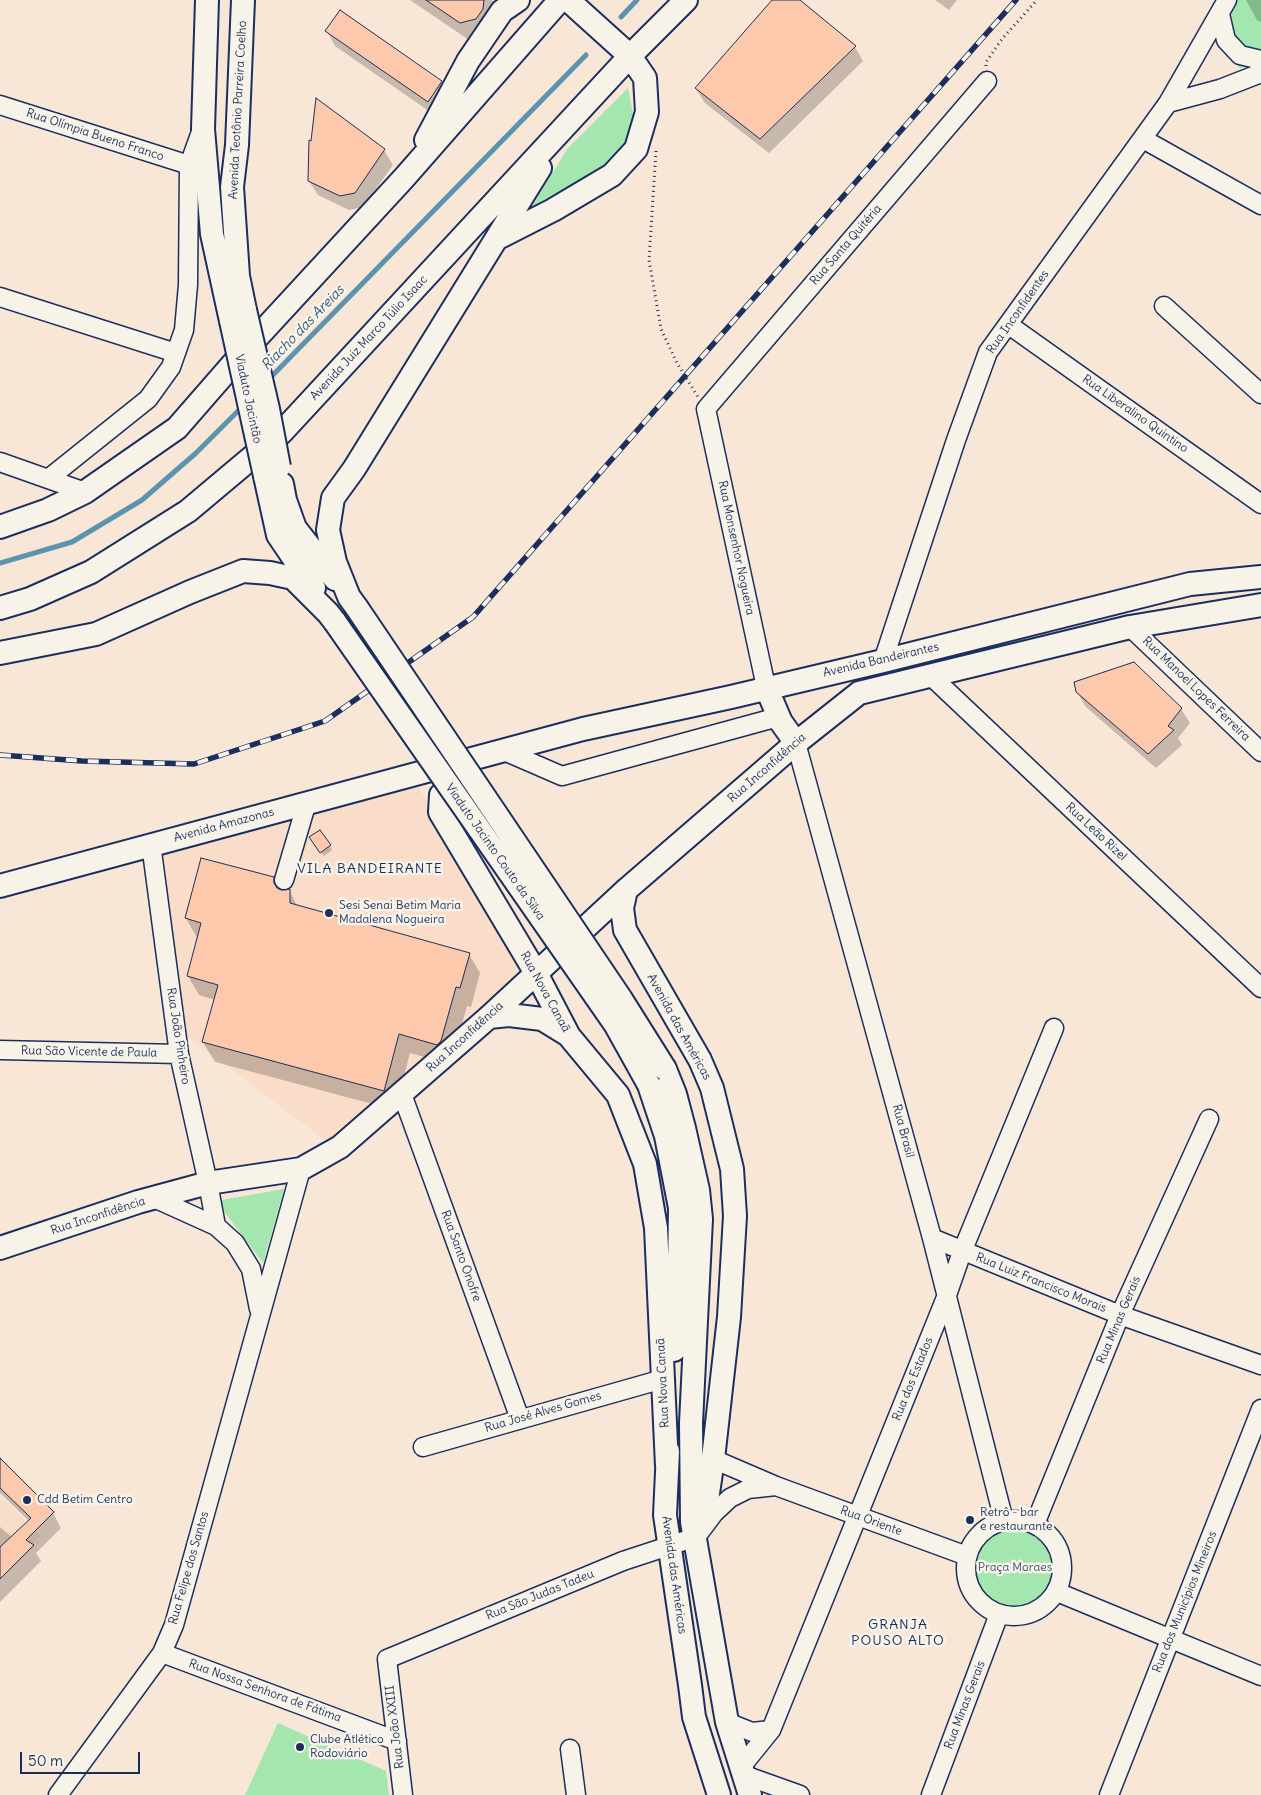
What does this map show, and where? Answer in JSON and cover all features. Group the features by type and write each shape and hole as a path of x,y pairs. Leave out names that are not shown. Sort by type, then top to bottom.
{"main road":[{"name":"Avenida Teotônio Parreira Coelho","path":"207,0 203,129 212,234 238,316"},
{"name":"Avenida Teotônio Parreira Coelho","path":"238,316 238,276 232,187 236,145 243,0"},
{"path":"404,178 468,60 502,11 518,0"},
{"name":"Avenida Juiz Marco Túlio Isaac","path":"0,608 30,598 91,572 188,511 282,432 565,127 624,50 686,0"},
{"path":"0,527 48,510 84,492 177,428 238,358 404,178 569,3 624,50 645,78 647,112 636,149 612,175 552,210 497,238"},
{"path":"353,603 335,562 328,530 333,498 354,469 565,127"},
{"name":"Viaduto Jacintão","path":"238,316 272,472"},
{"name":"Viaduto Jacinto Couto da Silva","path":"272,472 296,528 353,603 621,999 665,1070"},
{"name":"Viaduto Jacinto Couto da Silva","path":"272,472 278,535 307,576 331,618 615,1024 649,1085"},
{"path":"0,653 96,634 190,592 243,572 270,573 293,578 331,618"},
{"name":"Avenida Bandeirantes","path":"448,765 583,728 731,697 766,687 883,661 1190,584 1261,577"},
{"path":"930,676 1130,627 1261,605"},
{"name":"Rua Inconfidência","path":"0,1248 154,1198 208,1183 301,1169 340,1147 489,1017 626,890 796,743 859,693 930,676"},
{"path":"766,687 778,717 796,743"},
{"name":"Rua Nova Canaã","path":"498,751 462,776 441,795 440,812 536,973 569,1036 618,1096 645,1164 656,1228 668,1466"},
{"name":"Avenida Amazonas","path":"0,886 448,765"},
{"name":"Avenida das Américas","path":"626,890 622,908 625,930 700,1060 712,1088 732,1169 735,1216 730,1308 707,1500 694,1529"},
{"path":"489,1017 509,1015 542,1019 569,1036"},
{"name":"Avenida das Américas","path":"665,1070 675,1094 684,1128 698,1190 701,1219 691,1422 694,1529 727,1722 745,1779"},
{"name":"Avenida das Américas","path":"649,1085 666,1136 680,1208 679,1273 665,1515 694,1717 719,1795"},
{"path":"690,1685 719,1678"}],"street":[{"path":"1224,7 1226,40 1240,55 1261,60"},
{"name":"Rua Inconfidentes","path":"883,661 956,440 988,352 1168,103 1224,7"},
{"path":"1168,103 1220,90 1261,73"},
{"name":"Rua Santa Quitéria","path":"706,409 987,81"},
{"name":"Rua Olímpia Bueno Franco","path":"0,105 189,165"},
{"path":"48,479 148,398 171,367 184,330 188,285 189,165 203,129"},
{"path":"1143,138 1261,205"},
{"path":"0,297 176,353"},
{"path":"1164,306 1261,394"},
{"name":"Rua Liberalino Quintino","path":"1009,325 1261,504"},
{"name":"Rua Monsenhor Nogueira","path":"706,409 766,687"},
{"path":"0,462 84,492"},
{"name":"Rua Manoel Lopes Ferreira","path":"1130,627 1261,752"},
{"name":"Rua Leão Rizel","path":"930,676 1261,988"},
{"path":"498,751 562,776 778,717"},
{"name":"Rua Brasil","path":"796,743 932,1238 1004,1521"},
{"path":"284,880 307,802"},
{"name":"Rua João Pinheiro","path":"151,844 179,1054 216,1226"},
{"name":"Rua dos Estados","path":"745,1779 771,1730 947,1296 962,1252 1054,1028"},
{"name":"Rua São Vicente de Paula","path":"0,1050 179,1054"},
{"name":"Rua Santo Onofre","path":"402,1094 520,1419"},
{"name":"Rua Minas Gerais","path":"1035,1524 1120,1315 1209,1119"},
{"name":"Rua Felipe dos Santos","path":"58,1795 162,1653 174,1625 301,1169"},
{"name":"Rua Felipe dos Santos","path":"154,1198 216,1226 235,1244 250,1269 260,1312"},
{"name":"Rua Luiz Francisco Morais","path":"932,1238 962,1252 1120,1315 1261,1365"},
{"name":"Rua José Alves Gomes","path":"423,1447 663,1378"},
{"name":"Rua dos Municípios Mineiros","path":"1109,1795 1261,1409"},
{"name":"Rua Oriente","path":"713,1459 776,1486 967,1556"},
{"name":"Rua Oriente","path":"694,1529 730,1498 748,1489 776,1486"},
{"path":"1015,1520 1035,1524 1048,1534 1058,1546 1062,1561 1062,1577 1057,1592 1046,1605 1032,1614 1015,1617 998,1614 986,1608 975,1597 968,1585 965,1571 967,1556 972,1544 980,1533 992,1525 1015,1520"},
{"name":"Rua São Judas Tadeu","path":"387,1659 623,1561 670,1546 694,1529"},
{"path":"1057,1592 1261,1676"},
{"name":"Rua Minas Gerais","path":"931,1795 998,1614"},
{"name":"Rua Nossa Senhora de Fátima","path":"162,1653 397,1741"},
{"name":"Rua João XXIII","path":"387,1659 403,1795"},
{"path":"727,1722 752,1732 771,1730"},
{"path":"570,1749 576,1795"},
{"path":"745,1779 800,1795"}],"path":[{"path":"987,81 986,62 1002,39 1037,0"},
{"path":"657,144 649,260 661,329 678,363 706,409"}],"shaded area":[{"name":"Sesi Senai Betim Maria Madalena Nogueira","path":"416,783 528,975 329,1143 183,1033 158,851"},
{"path":"0,1495 41,1536 0,1573"}],"green space":[{"path":"1219,0 1261,0 1261,64 1240,68 1204,27"},
{"path":"628,88 635,124 616,161 532,206 568,148"},
{"path":"284,1189 263,1263 216,1201"},
{"name":"Praça Moraes","path":"1015,1525 1031,1529 1045,1538 1054,1552 1058,1568 1054,1584 1045,1598 1031,1607 1015,1611 999,1607 985,1598 976,1584 972,1568 976,1552 985,1538 999,1529"},
{"name":"Clube Atlético Rodoviário","path":"278,1723 386,1771 389,1795 245,1795"}],"building":[{"path":"426,0 484,0 483,9 476,19 460,23"},
{"path":"772,0 800,0 856,46 760,139 695,88"},
{"path":"340,10 442,81 428,102 325,31"},
{"path":"316,98 385,149 355,193 340,196 308,181 309,140 311,141"},
{"path":"1134,662 1182,708 1168,726 1174,730 1148,754 1076,692 1074,682"},
{"path":"320,830 331,845 320,853 309,837"},
{"path":"201,858 274,877 274,883 277,888 281,890 290,889 290,903 470,953 460,988 456,987 441,1041 437,1045 399,1034 384,1091 202,1042 218,985 187,976 201,923 185,918"},
{"path":"0,1458 54,1512 26,1540 34,1545 0,1579 0,1547 31,1518 0,1488"}],"waterway":[{"name":"Riacho das Areias","path":"621,17 637,0"},
{"name":"Riacho das Areias","path":"268,380 586,55"},
{"name":"Riacho das Areias","path":"0,563 72,542 142,500 196,453 243,406"}],"railway":[{"path":"0,755 82,761 194,764 325,721 473,617 1016,0"}],"place":[{"name":"Sesi Senai Betim Maria Madalena Nogueira","path":"329,913"},
{"name":"Cdd Betim Centro","path":"27,1500"},
{"name":"Retrô - bar e restaurante","path":"970,1520"},
{"name":"Clube Atlético Rodoviário","path":"300,1747"}],"district":[{"name":"VILA BANDEIRANTE","path":"370,869"},
{"name":"GRANJA POUSO ALTO","path":"898,1634"}]}
